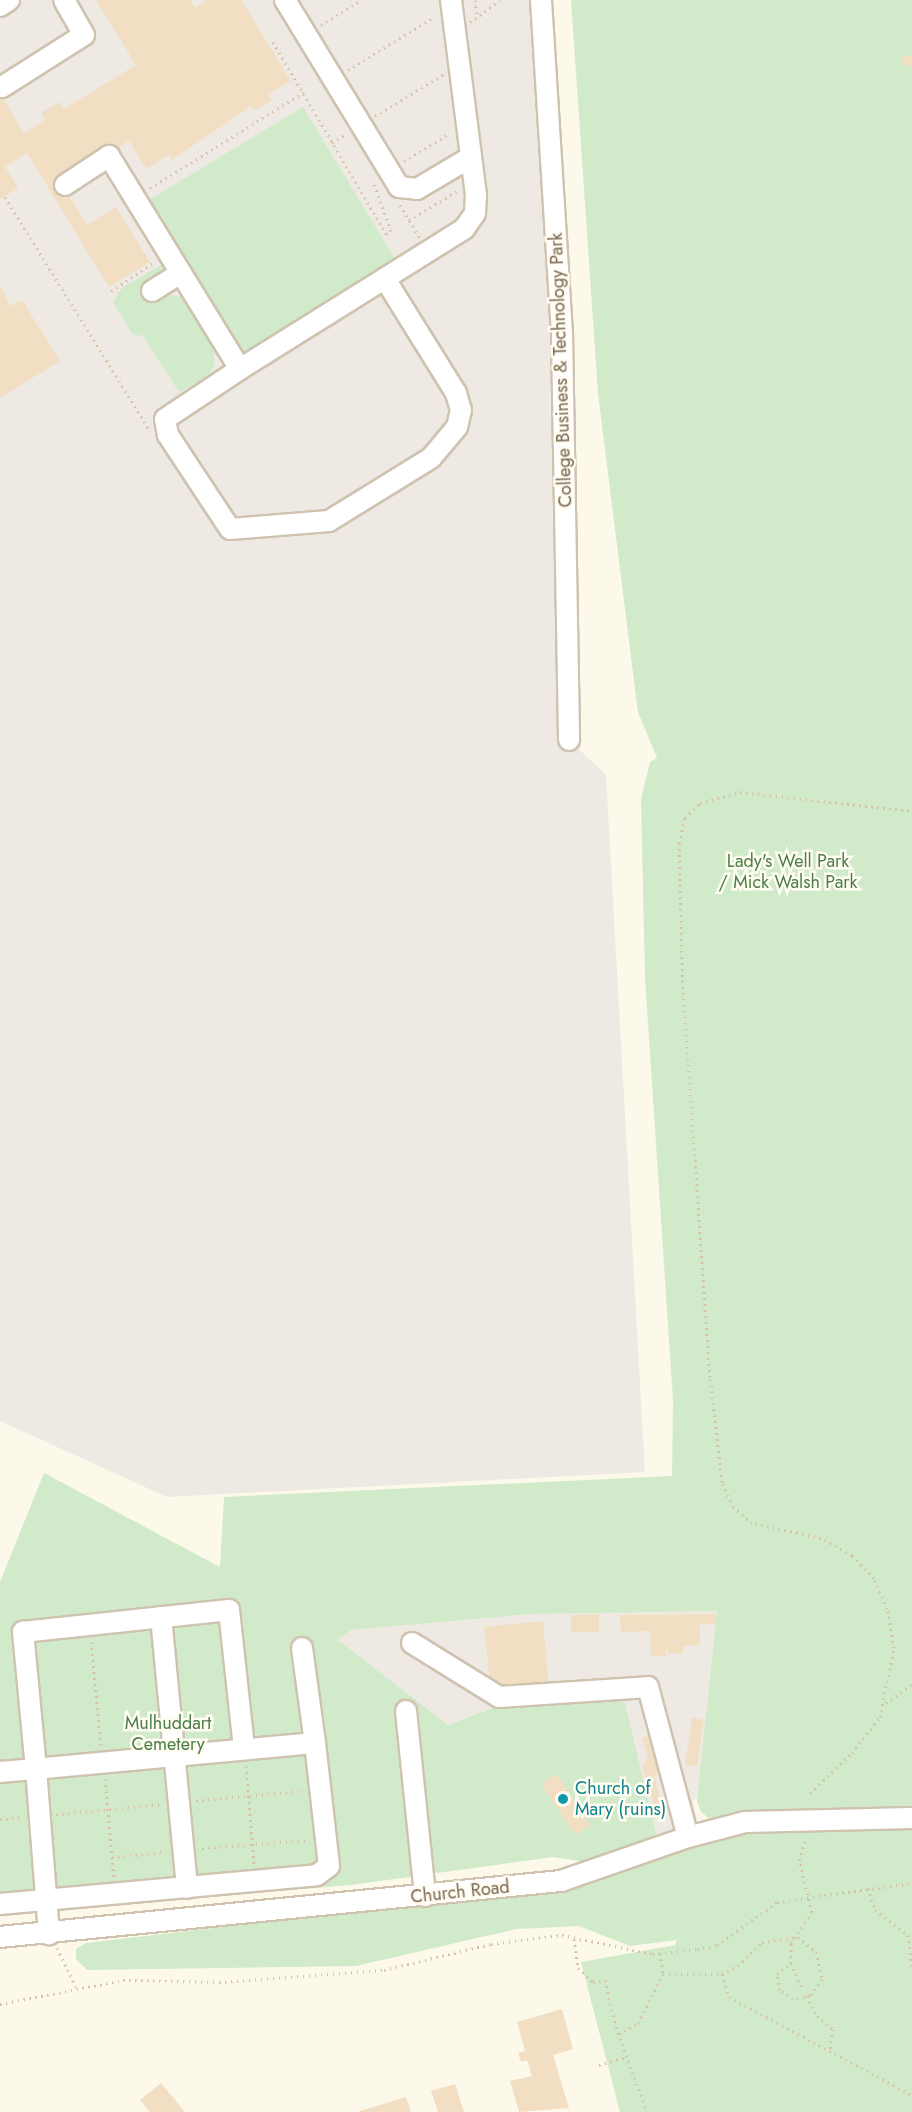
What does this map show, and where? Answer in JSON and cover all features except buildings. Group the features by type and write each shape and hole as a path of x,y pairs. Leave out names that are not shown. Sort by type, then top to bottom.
{"street":[{"path":"0,6 9,0"},
{"path":"2,87 84,35 64,0"},
{"path":"285,0 399,186 417,189 471,157"},
{"name":"College Business & Technology Park","path":"541,0 562,335 569,740"},
{"path":"385,279 456,393 461,410 457,427 431,458 329,521 240,531 223,524 168,435 165,419 240,369 385,279 464,230 475,213 477,195 446,7"},
{"path":"65,185 109,156 240,369"},
{"path":"152,291 180,273"},
{"path":"52,1934 23,1632 229,1610 244,1749"},
{"path":"161,1617 187,1888"},
{"path":"412,1643 499,1697 648,1687 688,1837"},
{"path":"0,1904 324,1874 329,1866 302,1648"},
{"path":"406,1711 425,1896"},
{"path":"0,1772 36,1769 102,1755 175,1755 315,1743"},
{"name":"Church Road","path":"0,1937 52,1934 561,1881 688,1837 745,1822 912,1818"}],"path":[{"path":"315,30 361,0"},
{"path":"475,0 477,18"},
{"path":"465,24 477,18 500,0"},
{"path":"342,74 446,7"},
{"path":"273,42 386,234 391,231 373,180 381,175"},
{"path":"371,119 445,74"},
{"path":"132,194 140,189 142,193 304,92"},
{"path":"332,144 353,129"},
{"path":"397,165 453,131"},
{"path":"410,220 463,187"},
{"path":"5,198 157,443 168,435"},
{"path":"111,291 154,263 148,253"},
{"path":"810,1793 852,1753 880,1717 894,1647 887,1609 874,1578 852,1555 821,1538 752,1523 733,1507 722,1482 710,1377 683,994 679,843 685,818 700,803 740,792 912,811"},
{"path":"90,1625 115,1894"},
{"path":"884,1704 912,1684"},
{"path":"244,1749 256,1881"},
{"path":"801,1987 791,1963 794,1937 812,1912 799,1860 811,1822"},
{"path":"112,1857 326,1839"},
{"path":"0,2004 76,1987 123,1980 219,1982 384,1970 491,1944 562,1935 603,1947 660,1953 717,1945 777,1902 912,1882"},
{"path":"867,1887 874,1910 908,1935 912,1969"},
{"path":"52,1934 58,1953 76,1987"},
{"path":"663,1974 722,1974 738,1966 762,1942 794,1937 816,1952 822,1979 806,1996 794,1999 780,1990 777,1974 791,1963"},
{"path":"574,1939 578,1968 593,1982 605,1980 619,2034 647,2112"},
{"path":"619,2034 638,2023 663,1974 660,1953"},
{"path":"722,1974 729,1997 912,2094"},
{"path":"806,1996 817,2016 833,2029 830,2051"},
{"path":"599,2065 627,2057"}],"shaded area":[{"path":"0,0 541,0 569,740 606,775 645,1472 167,1497 0,1421"},
{"path":"658,1610 718,1611 719,1627 698,1796 693,1801 697,1820 657,1837 637,1756 506,1703 448,1725 441,1723 338,1640 351,1630 532,1614"}],"green space":[{"path":"571,0 912,0 912,2112 620,2112 581,1962 675,1945 677,1940 630,1946 579,1926 517,1929 356,1966 87,1970 76,1959 76,1949 86,1943 586,1884 717,1839 725,1817 711,1820 701,1812 697,1801 717,1611 532,1614 351,1630 338,1640 448,1725 506,1703 623,1695 657,1837 611,1859 586,1862 553,1857 351,1885 0,1914 0,1582 44,1473 220,1567 224,1497 672,1476 673,1400 645,978 641,799 650,762 657,758 638,712 598,393"},
{"path":"303,107 397,262 248,354 238,349 147,201"},
{"path":"164,263 164,294 184,297 214,344 214,366 208,376 179,392 143,336 132,334 113,302 122,288"}],"place":[{"name":"Church of Mary (ruins)","path":"563,1799"}],"park label":[{"name":"Lady's Well Park / Mick Walsh Park","path":"788,872"},
{"name":"Mulhuddart Cemetery","path":"168,1734"}]}
